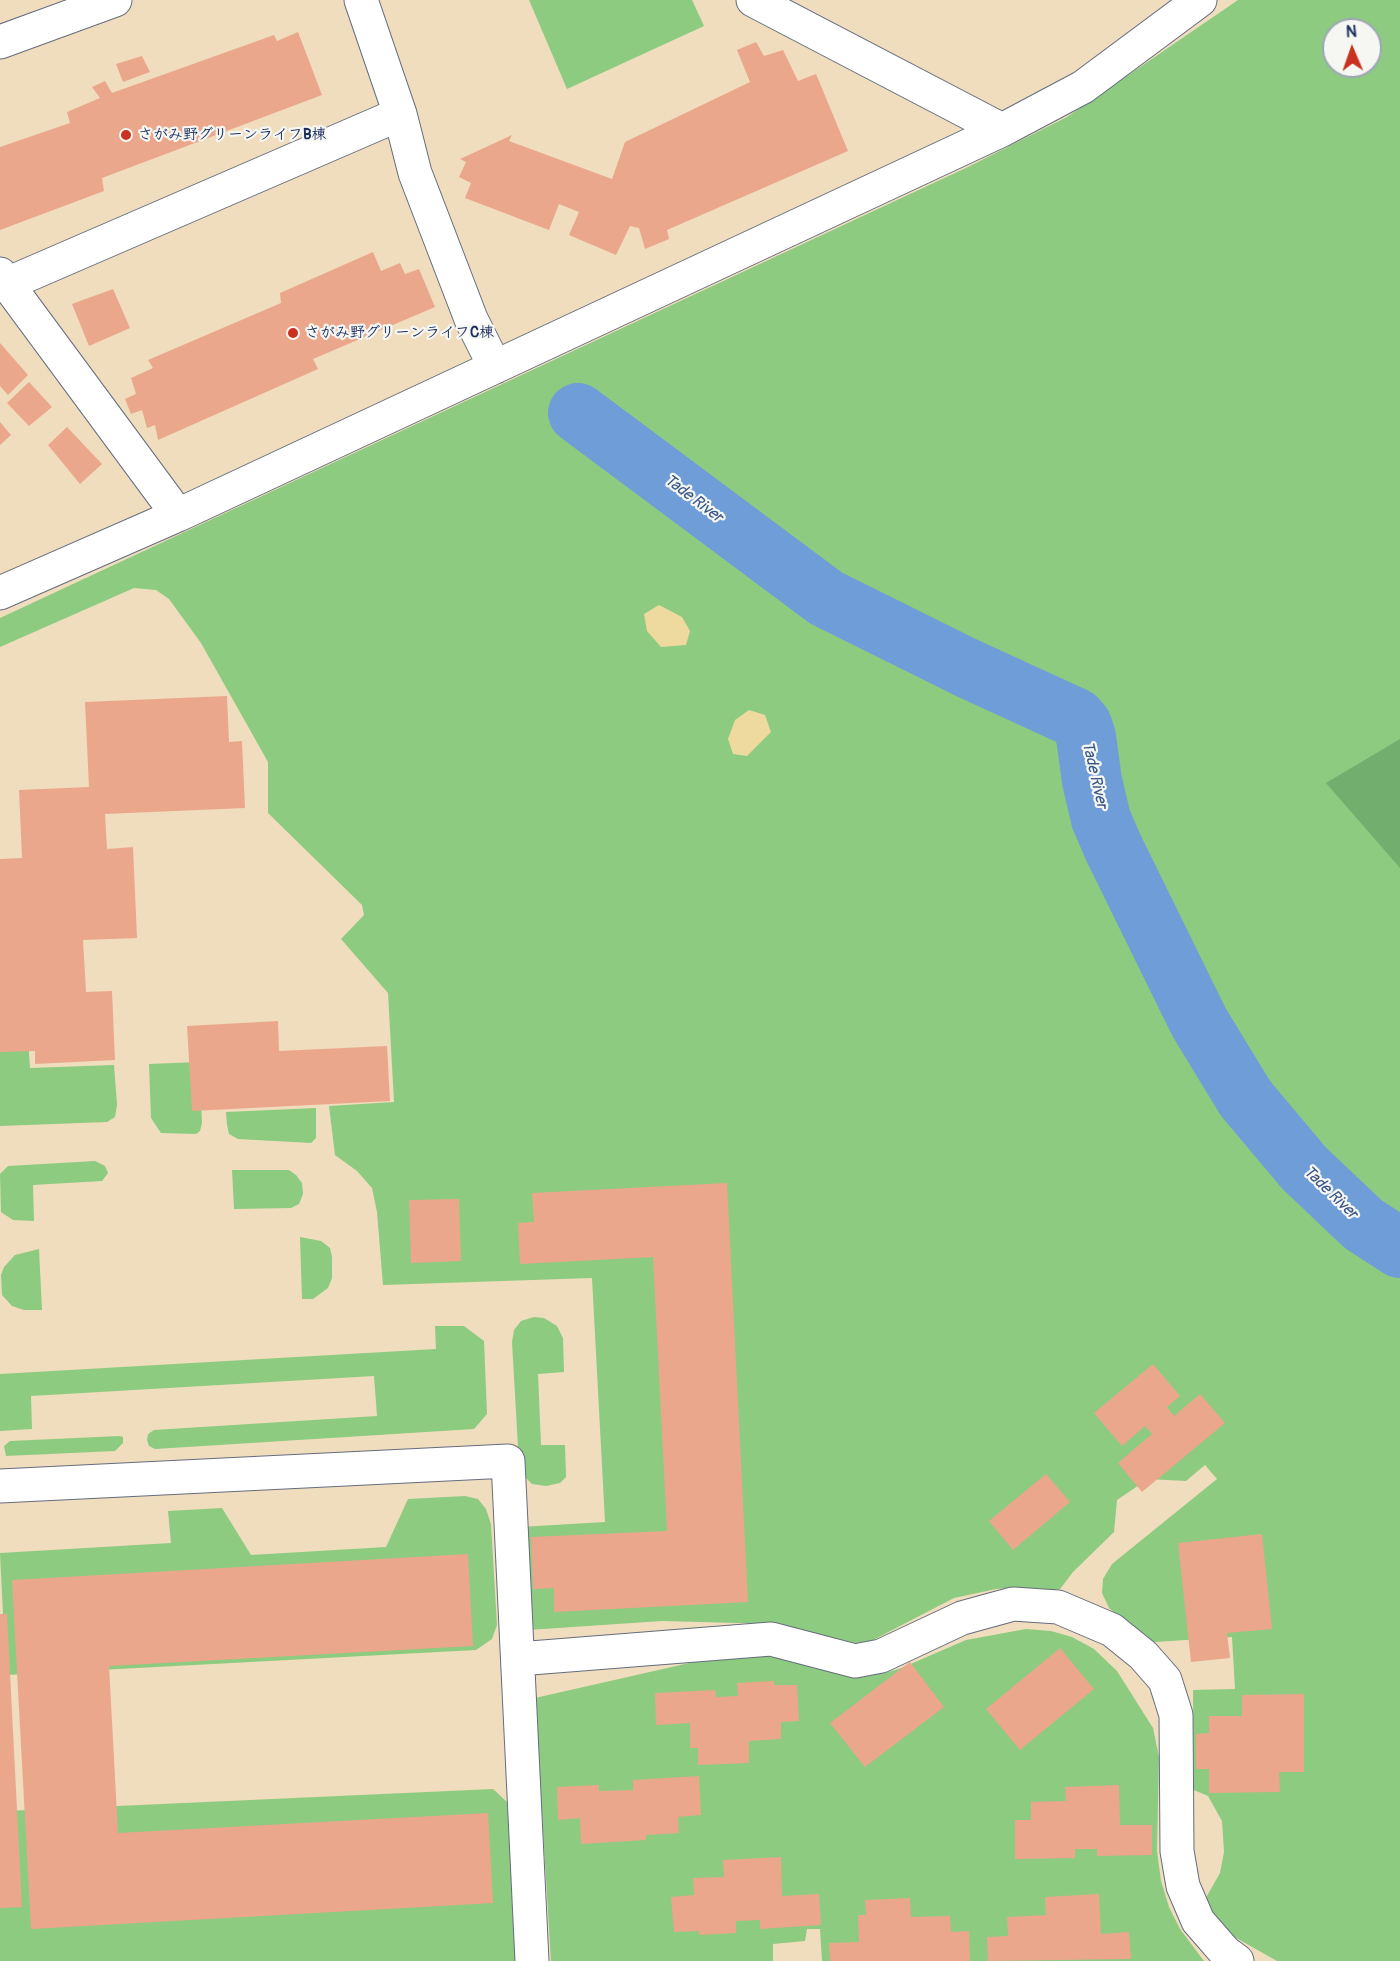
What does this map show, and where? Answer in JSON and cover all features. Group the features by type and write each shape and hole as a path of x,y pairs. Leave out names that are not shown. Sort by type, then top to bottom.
{"street":[{"path":"0,42 115,0"},
{"path":"361,0 400,114 415,173 471,318 495,367"},
{"path":"753,0 1002,130"},
{"path":"0,593 178,515 1002,130 1083,87 1200,0"},
{"path":"178,515 3,279 400,114"},
{"path":"0,1486 508,1461 532,1961"},
{"path":"518,1659 771,1639 855,1661 880,1656 962,1618 1013,1604 1058,1607 1112,1630 1143,1655 1165,1680 1176,1715 1177,1851 1183,1886 1198,1921 1225,1953 1237,1961"}],"green space":[{"path":"529,0 692,0 704,26 567,89"},
{"path":"1238,0 1400,0 1400,1961 1277,1961 1231,1935 1203,1903 1220,1873 1224,1852 1222,1821 1208,1796 1194,1790 1193,1690 1235,1689 1232,1637 1155,1642 1143,1637 1109,1608 1102,1593 1103,1579 1112,1564 1217,1479 1205,1465 1186,1481 1148,1479 1117,1500 1114,1532 1073,1572 1060,1589 1042,1592 1020,1587 996,1589 954,1598 871,1641 856,1643 776,1624 662,1621 528,1630 520,1527 605,1522 592,1278 383,1285 377,1212 372,1188 357,1171 335,1155 329,1106 394,1102 388,993 341,939 364,915 362,905 268,813 268,762 201,643 169,599 156,590 134,588 0,647 0,618 968,167 1067,117"},
{"path":"1400,739 1400,868 1326,783"},
{"path":"23,962 30,1068 114,1065 117,1105 115,1117 107,1122 0,1126 0,963"},
{"path":"199,1062 202,1123 200,1131 196,1134 161,1133 151,1118 149,1064"},
{"path":"316,1108 316,1138 311,1143 238,1139 229,1134 226,1112"},
{"path":"95,1161 105,1166 108,1173 102,1181 33,1185 34,1221 13,1220 1,1212 0,1174 8,1166"},
{"path":"232,1170 289,1170 302,1183 303,1194 299,1204 291,1208 234,1209"},
{"path":"300,1237 321,1241 330,1248 332,1257 332,1278 328,1288 313,1299 302,1299"},
{"path":"39,1249 42,1310 24,1310 12,1306 2,1295 1,1275 4,1267 15,1255"},
{"path":"534,1317 544,1318 557,1326 563,1338 564,1372 538,1374 541,1445 565,1445 566,1477 560,1483 546,1486 532,1484 524,1476 519,1465 512,1342 514,1330 521,1321"},
{"path":"435,1326 464,1326 484,1341 487,1414 474,1429 155,1449 149,1446 147,1440 148,1434 154,1430 377,1416 374,1376 31,1396 32,1429 0,1431 0,1374 436,1349"},
{"path":"123,1437 123,1443 115,1451 6,1456 4,1446 10,1441"},
{"path":"465,1496 478,1499 486,1509 491,1524 497,1625 492,1639 476,1650 6,1675 0,1553 171,1543 168,1511 222,1508 251,1555 386,1547 408,1499"},
{"path":"1026,1629 1051,1631 1072,1637 1094,1649 1117,1671 1153,1728 1159,1757 1157,1851 1161,1881 1169,1907 1180,1929 1204,1961 822,1961 820,1929 807,1929 805,1941 773,1944 773,1961 551,1961 535,1698 729,1654 770,1654 790,1658 812,1668 860,1676 884,1673 899,1669 966,1640"},
{"path":"0,1705 7,1811 493,1789 507,1802 519,1961 0,1961"}],"sand":[{"path":"659,605 682,617 690,631 686,645 661,647 647,631 644,614"},
{"path":"749,710 765,715 771,732 747,756 733,754 728,739 735,720"}],"building":[{"name":"さがみ野グリーンライフB棟","path":"298,32 322,95 102,178 104,191 0,230 0,147 70,123 67,112 100,98 92,87 105,81 112,93 274,35 277,41"},
{"path":"756,42 764,56 783,50 798,81 816,74 848,151 667,230 669,239 645,249 639,228 630,226 616,255 569,235 579,212 559,204 549,230 465,198 471,183 459,177 466,162 460,159 512,135 509,141 612,179 625,142 750,82 737,50"},
{"path":"142,56 150,72 123,82 116,64"},
{"name":"さがみ野グリーンライフC棟","path":"373,252 381,271 400,263 405,274 419,269 435,307 313,359 318,369 158,440 155,425 147,428 142,410 131,414 125,399 136,394 131,378 153,368 148,360 281,303 280,293"},
{"path":"113,289 130,328 89,346 72,304"},
{"path":"0,343 28,375 8,395 0,386"},
{"path":"29,382 52,407 29,426 7,403"},
{"path":"0,422 11,435 0,445"},
{"path":"67,427 102,464 80,484 48,445"},
{"path":"227,696 229,742 242,741 245,808 105,814 107,849 133,847 137,938 83,940 86,992 112,991 115,1060 35,1064 35,1051 0,1052 0,859 22,858 19,790 89,787 85,702"},
{"path":"278,1021 279,1051 387,1046 390,1101 192,1111 187,1026"},
{"path":"727,1183 748,1602 554,1612 554,1588 533,1589 531,1537 667,1531 653,1257 520,1264 518,1223 534,1222 532,1193"},
{"path":"459,1199 461,1261 411,1263 409,1200"},
{"path":"1153,1364 1180,1396 1167,1407 1174,1416 1200,1394 1225,1423 1142,1492 1118,1463 1152,1434 1145,1426 1122,1446 1094,1413"},
{"path":"1046,1474 1070,1502 1013,1550 989,1521"},
{"path":"1262,1534 1272,1629 1227,1633 1230,1658 1191,1662 1178,1543"},
{"path":"468,1554 473,1646 109,1666 118,1833 488,1813 493,1903 31,1929 12,1580"},
{"path":"0,1614 7,1614 22,1907 0,1908"},
{"path":"1060,1648 1094,1689 1020,1750 986,1709"},
{"path":"910,1662 944,1707 865,1767 830,1723"},
{"path":"774,1681 774,1685 797,1685 799,1721 781,1722 781,1739 749,1741 749,1763 698,1765 698,1748 690,1748 690,1723 656,1725 655,1693 715,1690 716,1697 738,1696 737,1683"},
{"path":"1304,1694 1304,1772 1279,1772 1280,1792 1209,1793 1209,1769 1196,1769 1196,1734 1209,1733 1209,1716 1242,1716 1242,1695"},
{"path":"699,1776 701,1815 678,1817 679,1833 646,1835 646,1840 581,1844 580,1818 558,1820 557,1787 599,1785 599,1791 633,1790 633,1780"},
{"path":"1119,1785 1120,1825 1152,1825 1152,1855 1097,1856 1097,1849 1075,1849 1075,1858 1015,1859 1015,1820 1031,1820 1031,1802 1066,1801 1065,1787"},
{"path":"781,1857 782,1896 819,1894 821,1925 760,1929 760,1920 736,1921 736,1933 699,1935 699,1931 674,1932 671,1897 694,1895 693,1878 724,1877 723,1860"},
{"path":"1099,1894 1101,1934 1129,1932 1131,1959 988,1961 987,1937 1008,1936 1007,1917 1046,1915 1045,1897"},
{"path":"910,1898 911,1917 950,1916 951,1932 969,1931 970,1961 830,1961 829,1943 859,1942 858,1915 866,1915 865,1900"}],"waterway":[{"name":"Tade River","path":"578,413 826,598 967,668 1076,718 1082,725 1086,737 1092,781 1101,819 1199,1022 1222,1060 1246,1099 1304,1168 1363,1224 1400,1248"}],"place":[{"name":"さがみ野グリーンライフB棟","path":"126,135"},
{"name":"さがみ野グリーンライフC棟","path":"293,333"}]}
